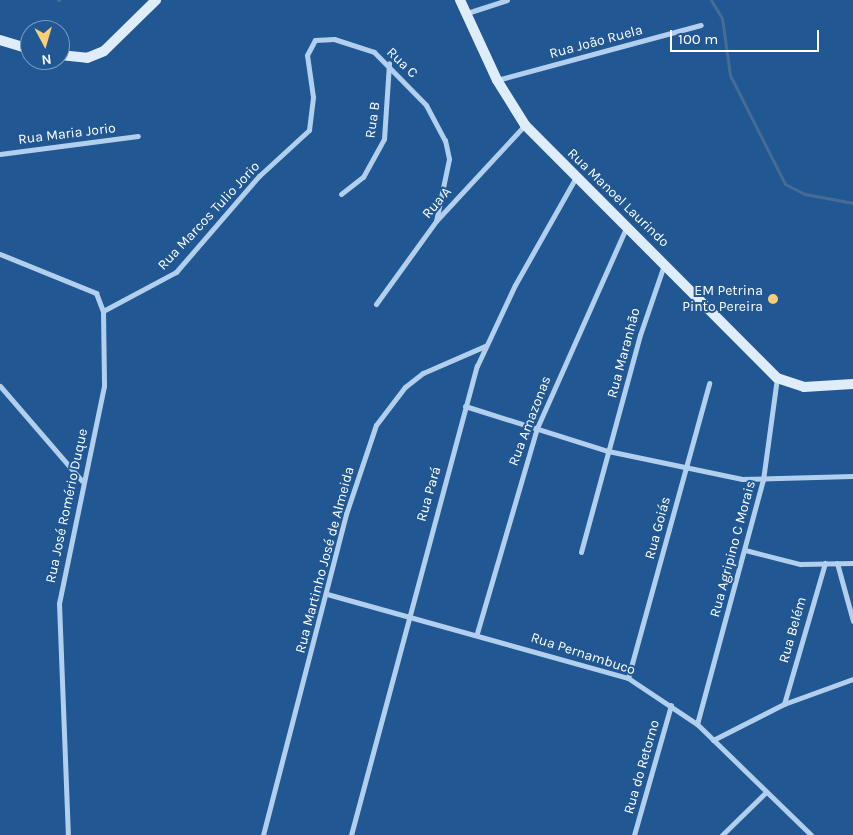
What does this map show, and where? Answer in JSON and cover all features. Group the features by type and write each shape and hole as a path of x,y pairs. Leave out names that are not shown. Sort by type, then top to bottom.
{"street":[{"path":"70,56 87,58 104,51 156,0"},
{"name":"Rua Manoel Laurindo","path":"460,0 497,80 525,125 665,262 777,378 794,386 853,384"},
{"path":"467,13 507,0"},
{"name":"Rua João Ruela","path":"497,80 701,25"},
{"path":"0,40 20,46"},
{"name":"Rua C","path":"300,141 313,115 307,55 315,40 359,45 388,63 426,105 448,148 448,171 436,221"},
{"name":"Rua B","path":"341,194 363,177 384,140 388,63"},
{"name":"Rua A","path":"376,304 436,221 525,125"},
{"name":"Rua Maria Jorio","path":"0,154 138,136"},
{"name":"Rua Marcos Tulio Jorio","path":"103,311 176,272 259,176 300,141"},
{"name":"Rua Pará","path":"351,835 465,406 485,346 576,177"},
{"name":"Rua Amazonas","path":"477,633 536,428 627,225"},
{"path":"0,254 78,284 99,297 103,311"},
{"name":"Rua Maranhão","path":"581,552 608,451 665,262"},
{"name":"Rua José Romério Duque","path":"68,835 60,603 82,481 104,386 103,311"},
{"name":"Rua Martinho José de Almeida","path":"263,835 327,594 346,514 376,425 405,387 423,373 485,346"},
{"name":"Rua Agripino C Morais","path":"697,724 745,550 762,480 777,378"},
{"name":"Rua Goiás","path":"628,678 709,383"},
{"path":"0,386 82,481"},
{"path":"465,406 608,451 687,468 762,480 853,476"},
{"path":"745,550 782,562 825,564 853,562"},
{"path":"837,563 853,622"},
{"name":"Rua Belém","path":"784,704 825,564"},
{"name":"Rua Pernambuco","path":"327,594 477,633 628,678 697,724 810,835"},
{"path":"713,740 784,704 853,679"},
{"name":"Rua do Retorno","path":"634,835 671,705"},
{"path":"722,835 766,792"}],"waterway":[{"path":"711,0 722,18 730,75 785,184 805,194 853,203"}],"place":[{"name":"EM Petrina Pinto Pereira","path":"773,299"}]}
